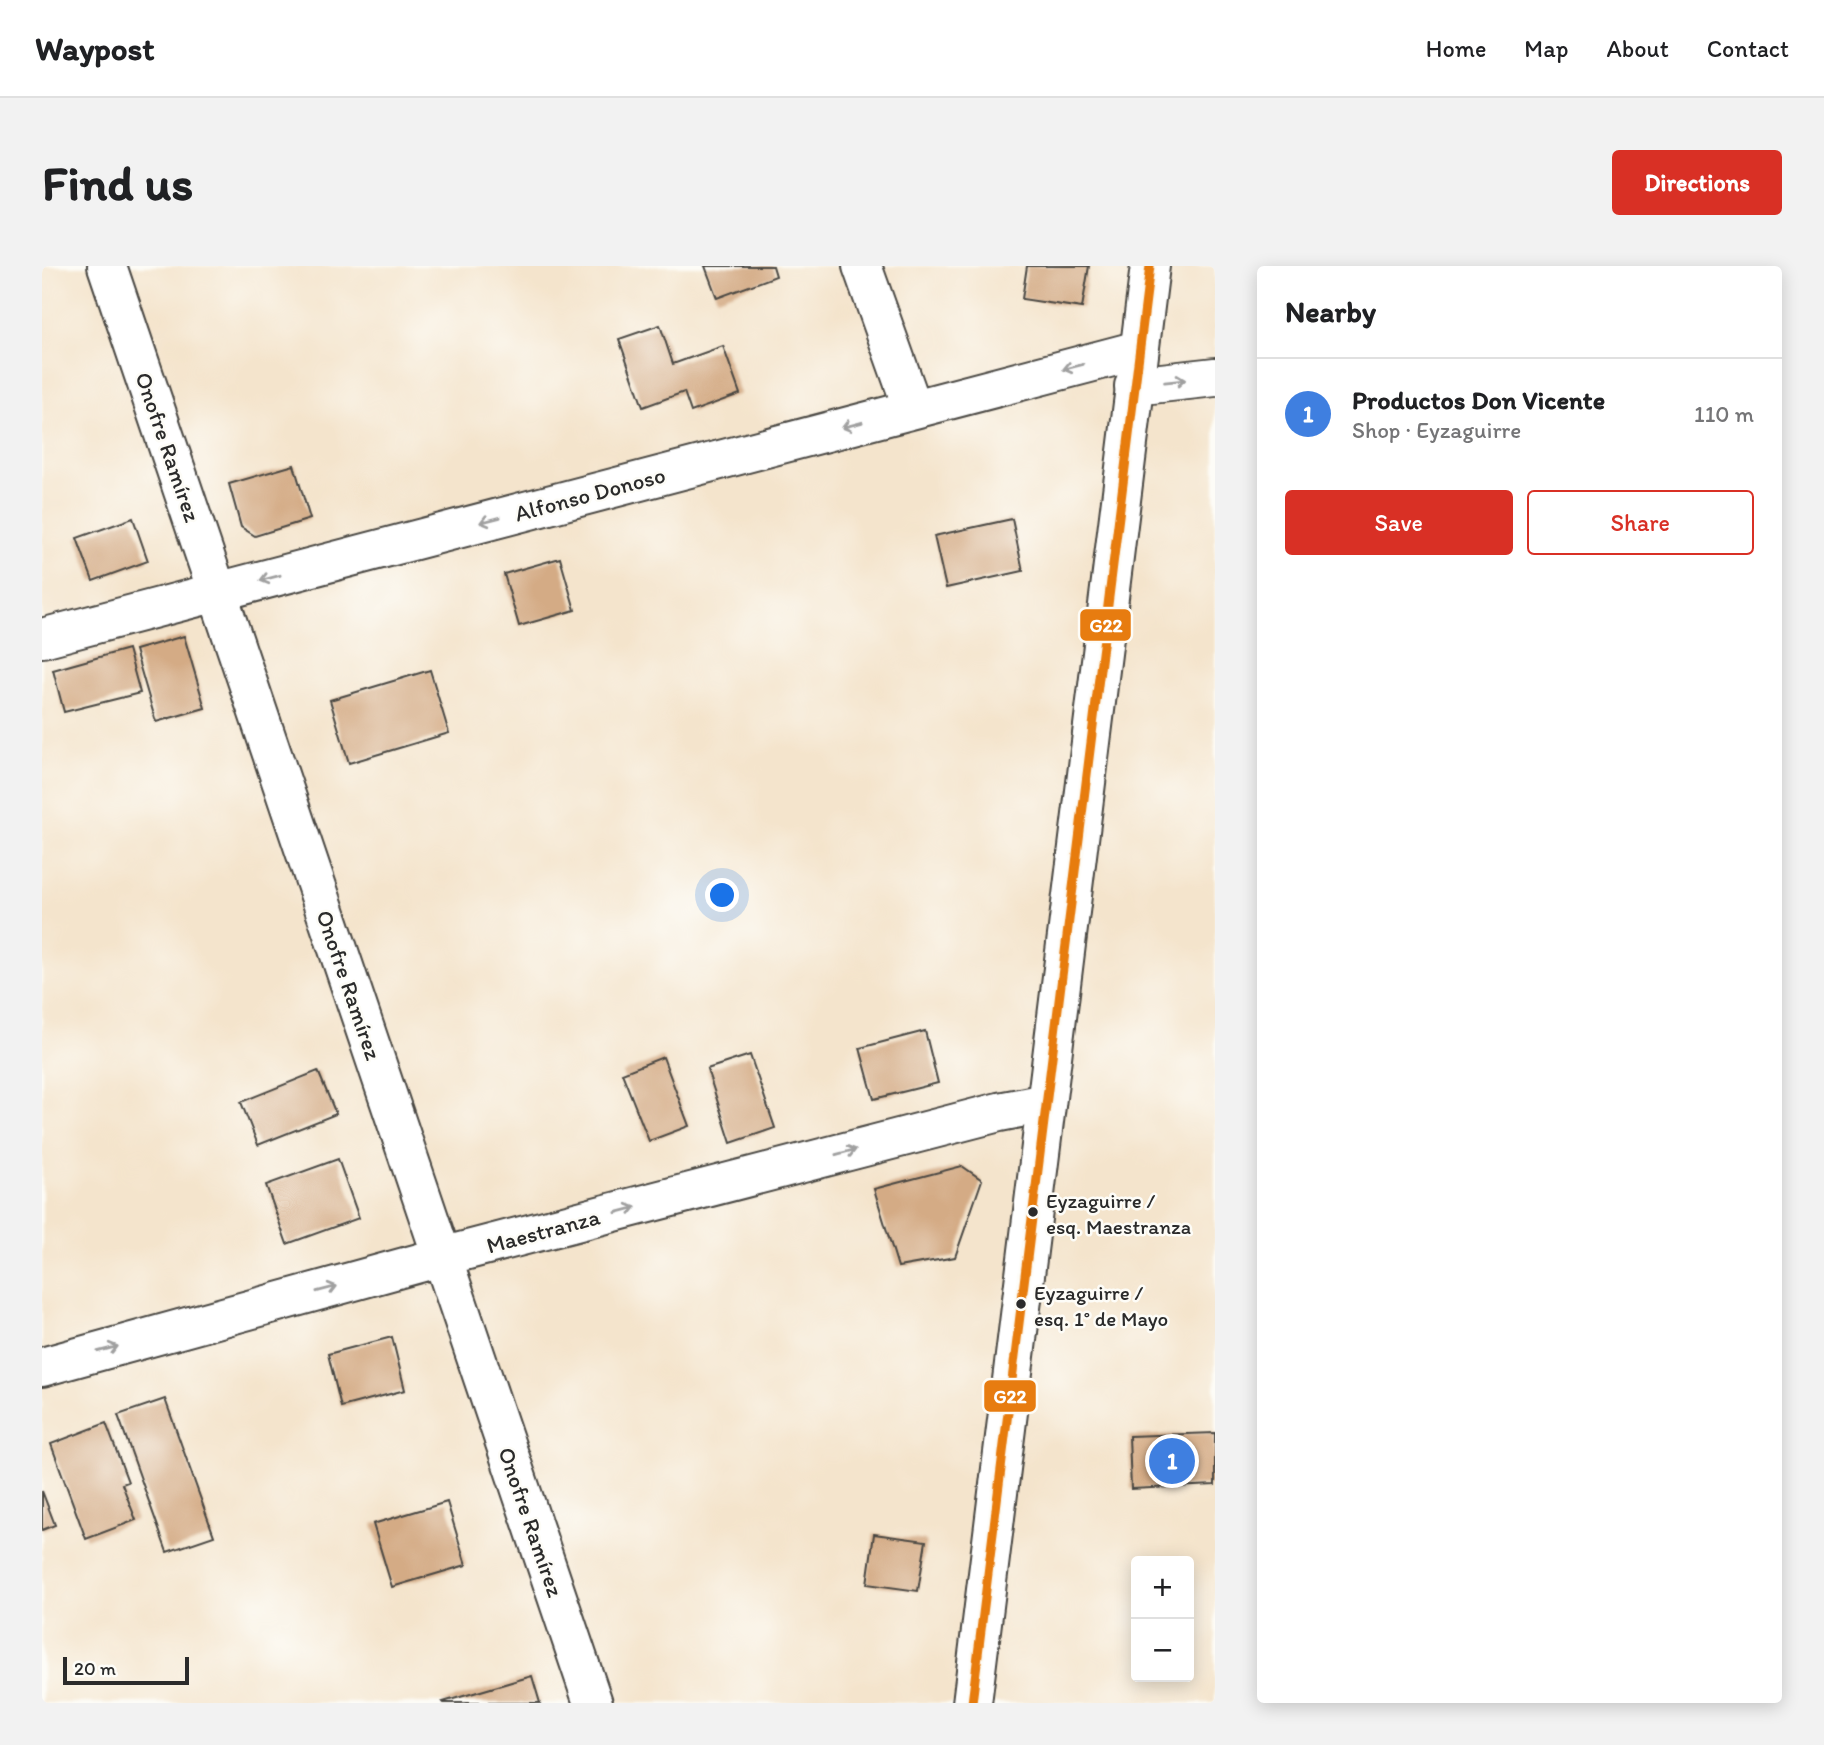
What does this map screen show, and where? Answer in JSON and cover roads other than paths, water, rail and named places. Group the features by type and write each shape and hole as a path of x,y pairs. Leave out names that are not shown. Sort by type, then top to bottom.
{"street":[{"name":"Onofre Ramírez","path":"107,266 593,1703"},
{"path":"862,266 913,409"},
{"path":"972,1703 1150,266"},
{"name":"Alfonso Donoso","path":"42,638 913,409 1137,368 1215,377"},
{"name":"Maestranza","path":"42,1367 441,1257 999,1112 1046,1103"}],"place":[{"name":"Eyzaguirre / esq. Maestranza","path":"1033,1212"},
{"name":"Eyzaguirre / esq. 1° de Mayo","path":"1021,1304"},
{"name":"Productos Don Vicente","path":"1172,1461"}]}
